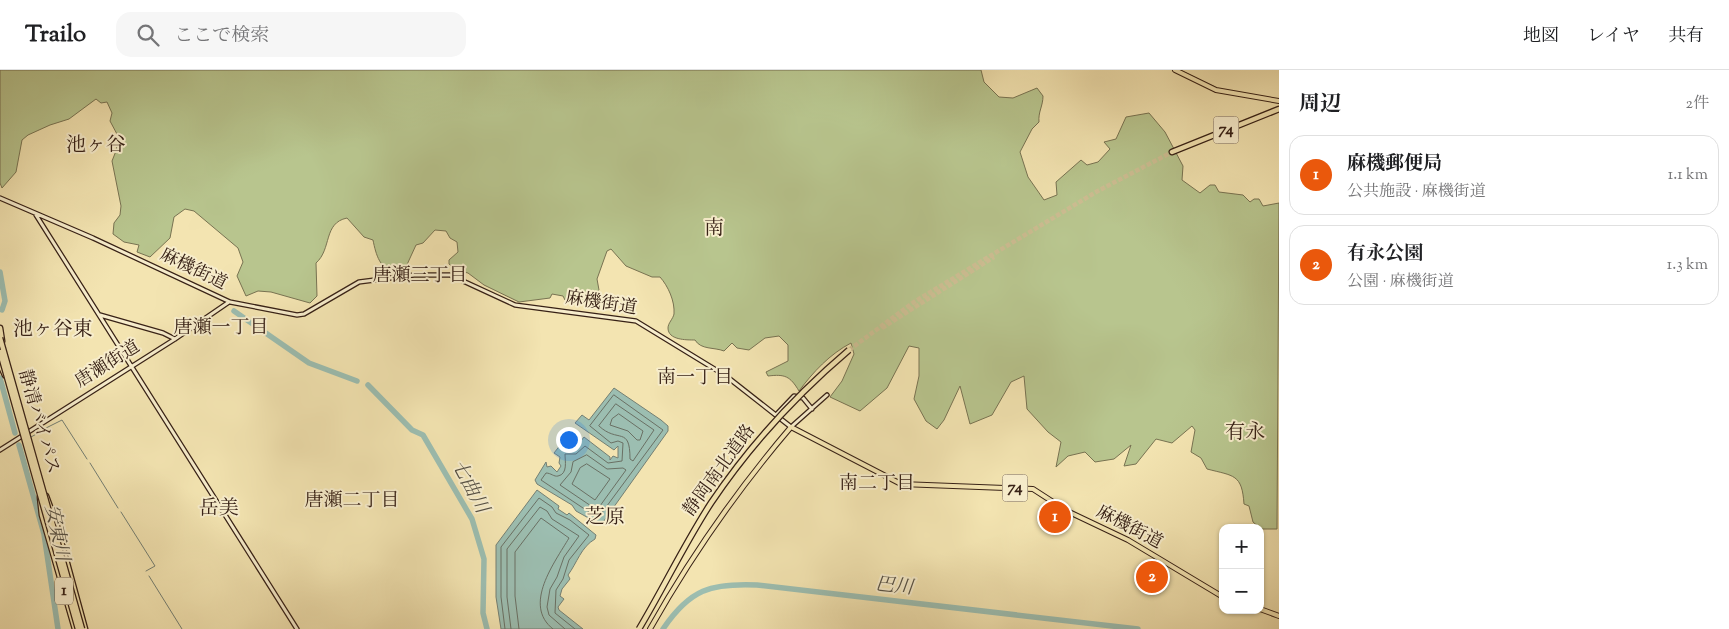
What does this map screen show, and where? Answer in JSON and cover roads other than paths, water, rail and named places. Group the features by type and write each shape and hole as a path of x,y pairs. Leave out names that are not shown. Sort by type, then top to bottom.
{"highway":[{"name":"74","path":"1173,153 1279,110"},
{"name":"1","path":"0,328 3,346"},
{"name":"1","path":"0,337 76,629"},
{"name":"静清バイパス","path":"0,337 84,629"},
{"name":"静岡南北道路","path":"640,629 697,528 738,467 780,416 849,350"},
{"name":"1","path":"0,354 25,434"},
{"name":"静清バイパス","path":"0,354 76,629"},
{"name":"1","path":"0,364 6,376"},
{"name":"1","path":"42,495 84,629"},
{"name":"1","path":"42,495 56,523 84,629"},
{"name":"1","path":"42,495 40,508 76,629"}],"main road":[{"path":"1175,70 1216,90 1279,101"},
{"path":"650,629 685,569 766,457 791,427"},
{"name":"麻機街道","path":"791,427 901,484 1033,489 1067,512 1128,540 1219,595"},
{"path":"1264,610 1279,616"}],"street":[{"name":"麻機街道","path":"0,198 94,238 230,302 297,315 304,314 358,282 414,275 450,276 515,304 636,321 726,376 791,427"},
{"path":"35,214 297,629"},
{"name":"唐瀬街道","path":"0,450 175,339 224,304 230,302"},
{"path":"99,315 163,333 175,339"},
{"path":"791,427 827,395"},
{"path":"776,415 794,396 803,398 812,409"}],"water":[{"path":"614,388 661,420 668,426 668,431 601,525 576,511 572,505 537,484 535,480 546,462 547,467 551,466 557,472 561,466 559,463 560,457 554,453 565,439 571,443 571,449 574,450 584,437 610,457 610,460 613,456 618,458 618,446 614,450 575,423 582,415 589,420"},
{"path":"537,490 559,506 558,509 567,515 569,513 596,535 568,575 570,579 562,589 560,596 564,599 558,607 559,610 583,629 501,629 496,597 496,545"}],"waterway":[{"path":"1180,70 1215,87"},
{"name":"安東川","path":"0,272 5,301 2,310"},
{"name":"七曲川","path":"234,311 309,363 357,381"},
{"name":"安東川","path":"0,378 15,433"},
{"name":"七曲川","path":"368,385 412,430 423,435 472,519 484,559 483,613 487,629"},
{"path":"46,428 62,420 87,459"},
{"path":"31,437 42,431"},
{"name":"安東川","path":"19,445 44,534 58,629"},
{"path":"90,463 118,508"},
{"path":"121,512 155,566 146,571"},
{"path":"149,576 182,629"},
{"name":"巴川","path":"663,629 692,597 714,587 727,585 757,585 1138,629"}],"tunnel":[{"path":"849,350 914,302 1096,192 1172,152"},
{"path":"882,328 994,257"}],"place":[{"name":"麻機郵便局","path":"1055,517"},
{"name":"有永公園","path":"1152,577"}],"district":[{"name":"池ヶ谷","path":"96,146"},
{"name":"南","path":"714,229"},
{"name":"唐瀬三丁目","path":"420,276"},
{"name":"唐瀬一丁目","path":"221,328"},
{"name":"池ヶ谷東","path":"53,330"},
{"name":"南一丁目","path":"695,378"},
{"name":"有永","path":"1245,433"},
{"name":"南二丁目","path":"877,484"},
{"name":"唐瀬二丁目","path":"352,501"},
{"name":"岳美","path":"219,509"},
{"name":"芝原","path":"605,518"}]}
